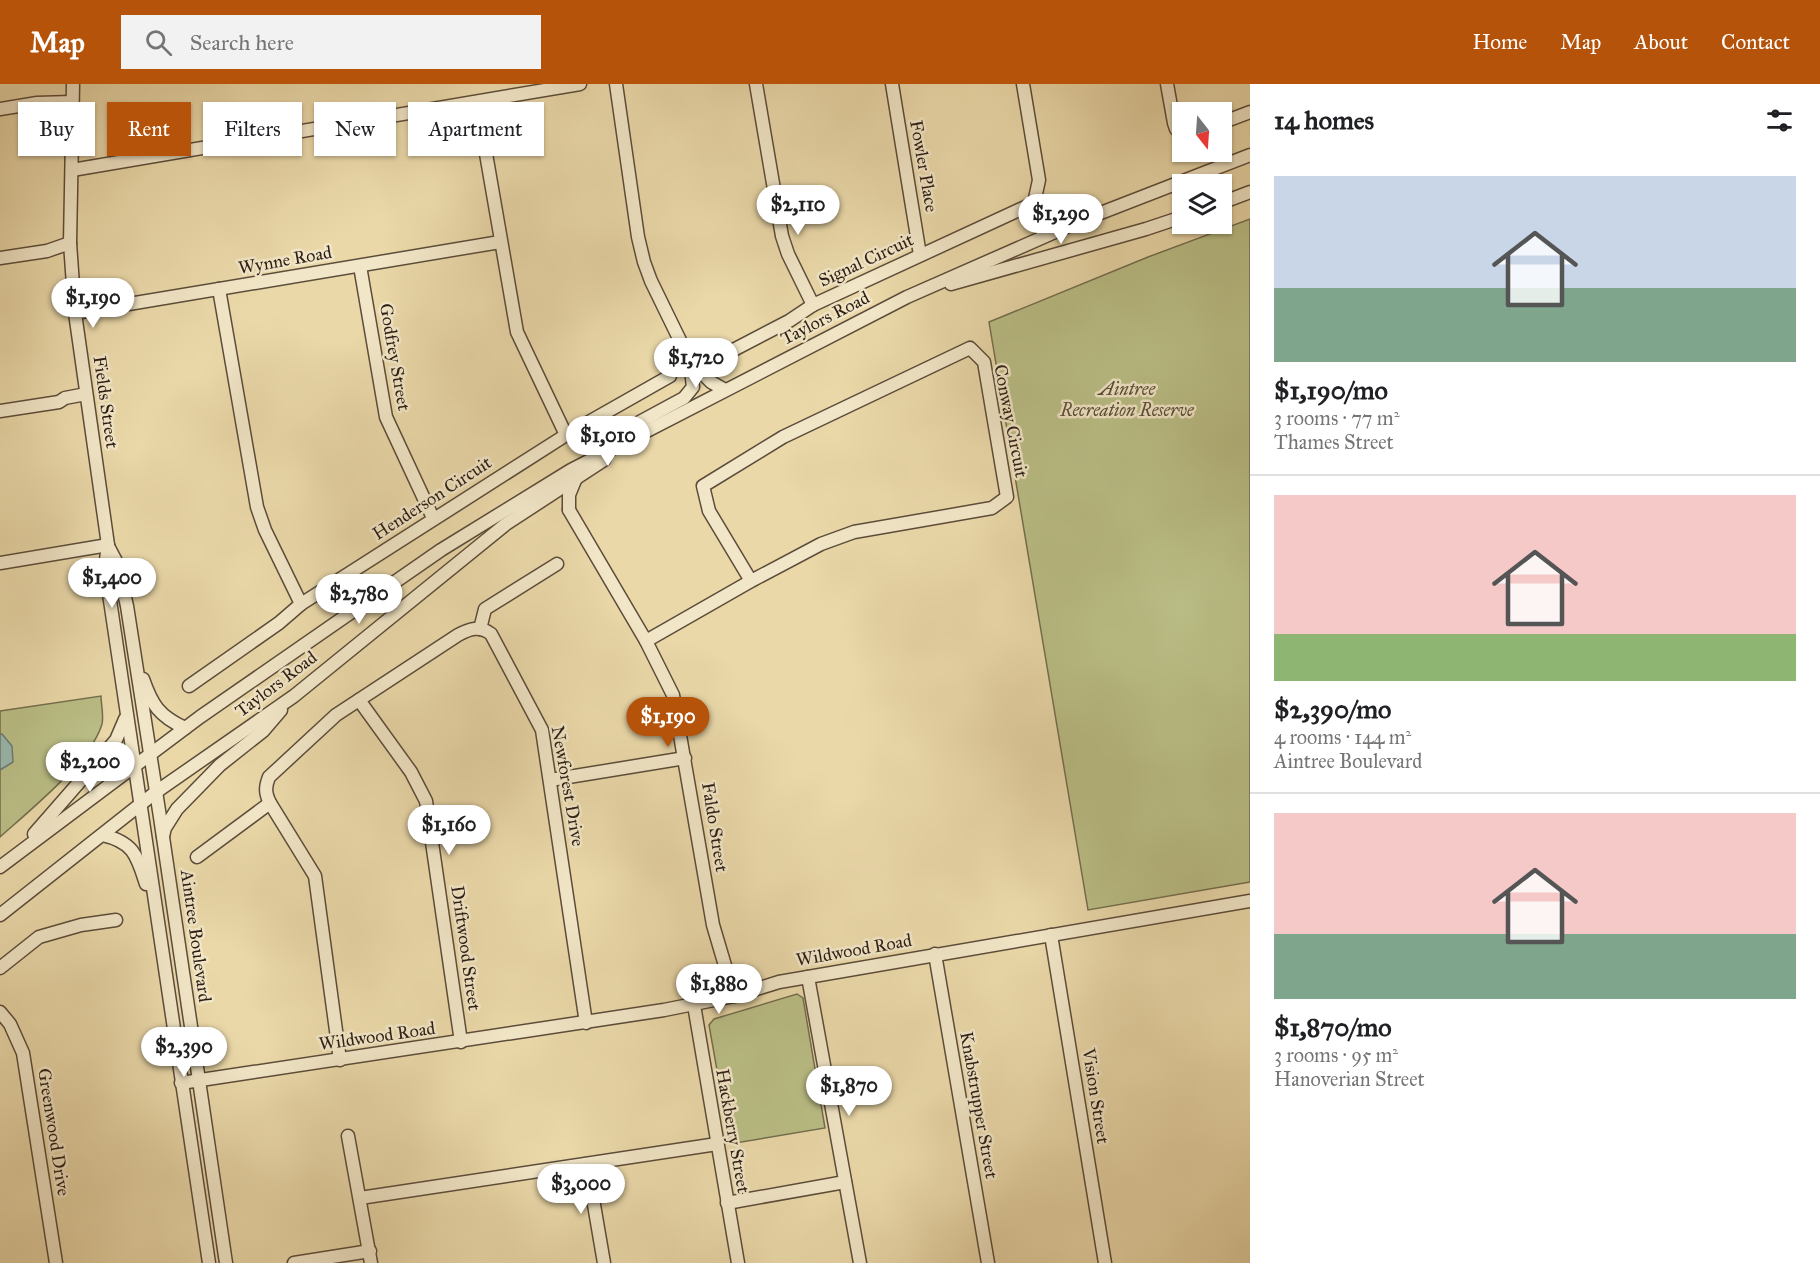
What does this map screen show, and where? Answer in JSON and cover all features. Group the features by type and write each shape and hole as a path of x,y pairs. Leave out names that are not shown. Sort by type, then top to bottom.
{"street":[{"name":"Fields Street","path":"72,102 73,84"},
{"path":"477,102 580,84"},
{"path":"544,498 568,510 573,474 634,425 691,392 694,380 690,361 644,262 638,237 616,84"},
{"name":"Signal Circuit","path":"756,84 782,236 788,254 813,305 1034,202 1039,180 1023,84"},
{"name":"Fowler Place","path":"892,84 920,255"},
{"path":"1167,84 1172,112"},
{"path":"0,109 18,106"},
{"path":"1232,119 1250,112"},
{"path":"72,170 408,114"},
{"name":"Taylors Road","path":"0,867 185,728 441,550 573,474 725,390 907,297 1080,220 1250,155"},
{"name":"Fields Street","path":"72,156 70,243 75,313 108,545 105,567 133,767"},
{"path":"486,156 517,332 566,435"},
{"path":"1232,199 1250,192"},
{"name":"Taylors Road","path":"907,297 1172,220"},
{"name":"Wynne Road","path":"75,313 500,242"},
{"path":"0,258 47,250 70,243"},
{"name":"Godfrey Street","path":"360,266 386,417 433,518"},
{"path":"219,289 256,507 301,604"},
{"path":"718,358 789,321 813,305"},
{"name":"Conway Circuit","path":"646,640 821,544 854,532 992,508 1007,497 984,362 970,348 783,437 703,486 709,511 751,581"},
{"path":"690,361 711,382 725,390"},
{"name":"Henderson Circuit","path":"189,686 279,623 301,604 433,518 566,435 670,376"},
{"path":"0,411 59,402 65,398 87,394"},
{"name":"Taylors Road","path":"0,915 156,792 294,696 466,555 573,474"},
{"name":"Faldo Street","path":"568,510 646,640 673,695 712,925 734,996"},
{"name":"Fields Street","path":"108,545 117,563 127,606 156,792"},
{"path":"0,563 108,545"},
{"path":"340,1060 315,876 270,803 265,786 269,777 336,715 458,635 467,630 480,629 485,609 557,564"},
{"name":"Newforest Drive","path":"480,629 491,634 542,730 586,1023"},
{"path":"133,649 150,700 162,716 185,728"},
{"path":"163,837 165,828 177,809 220,765 263,731 294,696"},
{"name":"Driftwood Street","path":"359,700 411,772 426,801 461,1042"},
{"path":"19,851 116,740 123,728 126,715"},
{"path":"550,780 685,758"},
{"name":"Aintree Boulevard","path":"133,767 209,1263"},
{"name":"Aintree Boulevard","path":"156,792 226,1263"},
{"path":"197,857 270,803"},
{"path":"102,835 114,837 132,850 138,859 156,917"},
{"name":"Wildwood Road","path":"181,1083 694,1005 779,982 1250,901"},
{"path":"0,968 39,937 81,925 116,920"},
{"name":"Vision Street","path":"1051,935 1105,1263"},
{"name":"Knabstrupper Street","path":"935,954 988,1263"},
{"path":"808,977 860,1263"},
{"name":"Hackberry Street","path":"694,1005 738,1263"},
{"name":"Greenwood Drive","path":"0,1012 10,1024 23,1053 56,1263"},
{"path":"294,1263 370,1257 348,1137"},
{"path":"360,1198 717,1144"},
{"path":"587,1164 604,1263"},
{"path":"727,1203 845,1182"}],"green space":[{"name":"Aintree Recreation Reserve","path":"1250,219 1250,882 1088,910 989,322 1210,234 1232,234 1232,226"},
{"path":"101,696 102,724 86,753 58,784 0,837 0,711"},
{"path":"797,994 803,998 825,1128 730,1144 709,1025 714,1019"}],"water":[{"path":"2,734 12,746 13,762 0,770 0,735"}]}
